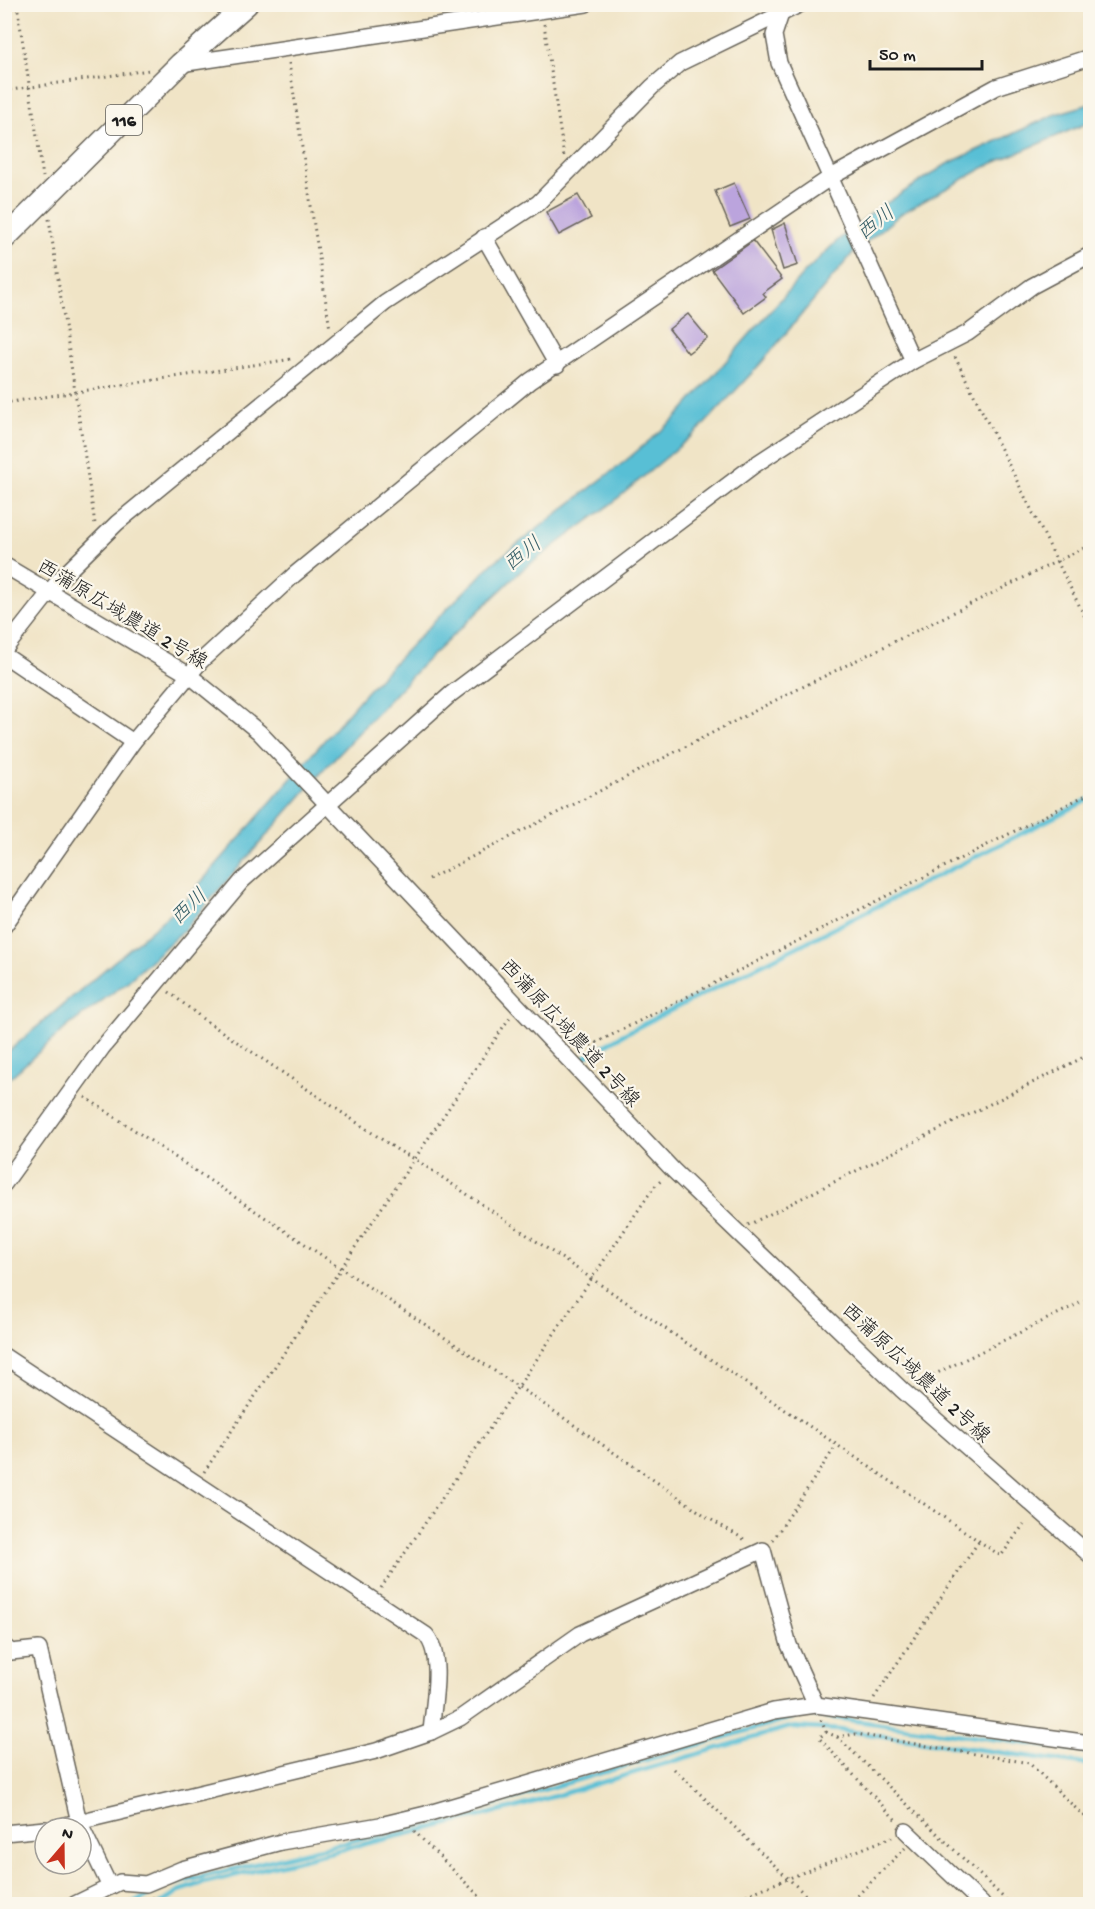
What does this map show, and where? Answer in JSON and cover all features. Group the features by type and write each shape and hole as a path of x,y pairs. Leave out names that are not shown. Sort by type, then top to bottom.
{"highway":[{"name":"116","path":"4,239 180,64 247,4"}],"street":[{"path":"180,64 586,4"},
{"path":"4,650 60,579 117,523 385,303 538,203 652,87 680,63 782,10 801,4"},
{"path":"782,10 774,35 779,63 913,361"},
{"path":"4,926 133,742 189,675 294,574 530,381 557,365 614,323 831,177 996,87 1090,57"},
{"path":"484,237 557,365"},
{"path":"4,1184 102,1048 155,982 243,881 323,800 451,694 618,565 753,466 913,361 968,333 1032,286 1090,255"},
{"name":"西蒲原広域農道 2号線","path":"4,565 189,675 271,743 519,1006 565,1058 673,1170 902,1390 1090,1555"},
{"path":"4,655 133,742"},
{"path":"4,1356 426,1635 434,1644 436,1657 431,1732"},
{"path":"93,1819 376,1751 431,1732 460,1718 580,1634 763,1550 789,1645 816,1705"},
{"path":"4,1646 10,1652 39,1650 78,1816"},
{"path":"75,1905 120,1882 146,1884 182,1869 281,1842 410,1818 774,1711 816,1705 1090,1743"},
{"path":"4,1833 33,1830"},
{"path":"910,1835 982,1905"},
{"path":"93,1851 110,1887"}],"path":[{"path":"17,4 92,515 100,540"},
{"path":"543,11 563,157 571,171"},
{"path":"287,49 326,316 335,345"},
{"path":"4,91 180,64"},
{"path":"947,342 1090,627"},
{"path":"4,403 75,394 292,359 312,362"},
{"path":"429,879 776,700 1090,545"},
{"path":"565,1058 1090,793"},
{"path":"155,982 203,1019 399,1151 415,1159 1001,1556 1024,1524"},
{"path":"197,1482 519,1006"},
{"path":"736,1231 1090,1054"},
{"path":"73,1089 710,1519 763,1550 773,1540 836,1446"},
{"path":"373,1600 654,1187 673,1170"},
{"path":"902,1390 1090,1298"},
{"path":"865,1712 979,1541"},
{"path":"816,1705 825,1732 837,1737 1010,1905"},
{"path":"825,1732 819,1738 910,1835"},
{"path":"837,1737 856,1734 1029,1763 1090,1822"},
{"path":"674,1769 815,1905"},
{"path":"410,1818 410,1826 419,1838 487,1905"},
{"path":"724,1905 910,1835"},
{"path":"849,1905 910,1835"}],"water":[{"name":"西川","path":"1090,104 1090,122 989,165 902,213 852,254 762,362 700,429 611,504 522,570 422,665 329,764 184,930 127,982 67,1027 5,1082 5,1054 183,903 367,691 421,635 493,563 624,462 676,418 803,274 838,240 874,211 947,164 1056,114"}],"building":[{"path":"734,183 750,219 730,227 715,191"},
{"path":"578,195 591,218 559,235 546,212"},
{"path":"785,223 798,265 783,270 771,230"},
{"path":"753,241 782,279 763,293 766,297 744,313 712,270"},
{"path":"688,314 708,338 688,353 669,329"}],"waterway":[{"path":"582,1059 624,1034 1090,799"},
{"path":"132,1904 168,1885 450,1817 805,1714 1090,1752"},
{"path":"161,1904 179,1891 203,1883 514,1808 790,1727 840,1730 1090,1765"}]}
